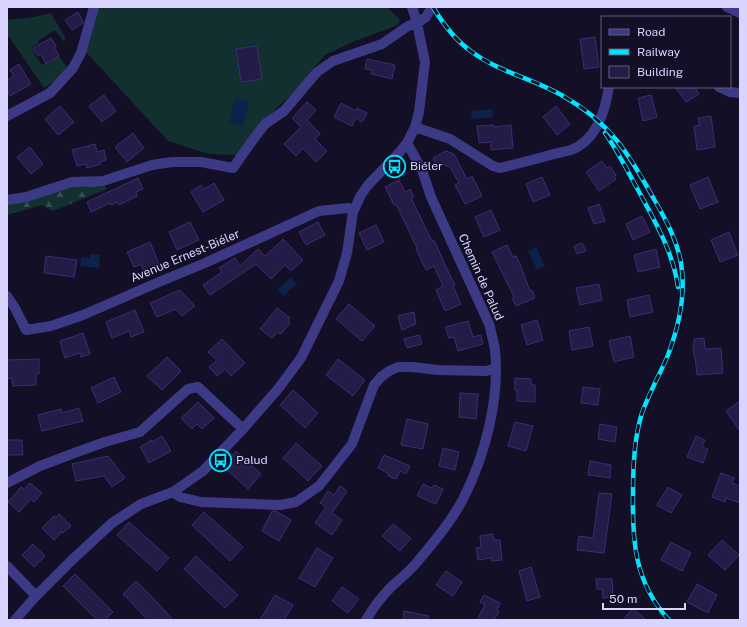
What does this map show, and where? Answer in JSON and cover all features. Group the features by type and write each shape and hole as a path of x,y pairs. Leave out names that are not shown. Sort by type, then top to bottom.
{"street":[{"path":"7,116 50,93 73,68 81,53 94,7"},
{"path":"14,620 72,560 112,523 141,504 173,492 203,470 243,429 278,389 301,358 339,281 347,253 353,212 361,195 368,185 398,154 415,127 419,112 425,62 412,7"},
{"path":"7,200 26,197 72,182 103,181 152,165 172,162 201,162 233,168 265,124 284,111 317,72 333,61 382,44 408,26 417,23 426,17 432,7"},
{"path":"727,7 740,13"},
{"path":"415,127 450,139 493,166 500,168 572,149 589,138 598,124 609,88"},
{"path":"721,88 730,92 740,93"},
{"name":"Chemin de Palud","path":"366,620 383,595 411,570 435,540 450,520 462,500 478,465 484,444 492,413 496,380 495,349 490,326 431,197 422,170 406,142"},
{"name":"Avenue Ernest-Biéler","path":"7,296 26,330 52,326 205,264 319,211 348,208 353,212"},
{"path":"173,492 180,497 201,502 280,505 296,502 319,486 352,444 374,385 389,371 398,367 466,371 486,371 496,368"},
{"path":"7,483 40,466 105,442 140,432 188,389 198,387 243,429"},
{"path":"7,566 36,596"}],"green space":[{"path":"98,7 387,7 400,20 398,25 355,41 325,55 290,96 267,117 236,155 209,154 168,141 86,52"},
{"path":"51,13 66,39 64,42 55,30 38,41 39,43 32,47 35,53 34,54 42,65 47,64 59,56 67,67 56,80 44,88 7,34 7,20 34,17"},
{"path":"103,183 107,189 53,211 42,205 7,215 7,202 71,186"}],"water":[{"path":"235,98 249,101 243,126 229,123"},
{"path":"492,109 493,117 472,119 471,111"},
{"path":"536,247 545,266 537,270 528,251"},
{"path":"90,254 100,255 99,268 80,266 81,257 90,258"},
{"path":"291,277 297,284 284,296 277,290"}],"building":[{"path":"78,12 83,23 72,30 65,20"},
{"path":"595,37 599,67 584,69 580,39"},
{"path":"51,38 56,46 54,47 59,56 46,64 41,54 38,56 33,48"},
{"path":"257,46 262,79 241,82 236,49"},
{"path":"367,59 395,65 392,79 371,74 372,70 365,69"},
{"path":"19,64 31,84 10,96 7,90 7,80 14,76 10,70"},
{"path":"676,88 696,88 699,94 686,102"},
{"path":"104,95 116,111 102,122 89,106"},
{"path":"651,95 657,117 643,121 638,98"},
{"path":"307,102 316,110 307,120 320,134 315,139 327,151 316,162 303,148 296,156 284,144 301,127 292,118"},
{"path":"341,103 356,111 357,108 367,113 362,122 356,118 352,126 334,117"},
{"path":"60,106 74,122 58,135 45,119"},
{"path":"556,106 570,124 557,135 543,117"},
{"path":"711,116 715,147 697,150 694,126 700,125 698,118"},
{"path":"494,125 494,127 511,125 513,148 491,150 491,142 479,143 477,126"},
{"path":"133,133 144,148 127,162 115,147"},
{"path":"95,144 97,152 104,150 106,160 100,162 101,164 87,168 86,164 77,166 72,150"},
{"path":"30,147 43,164 31,174 17,157"},
{"path":"446,151 454,154 467,179 472,176 482,196 465,204 455,185 459,183 450,167 443,165 437,168 433,158"},
{"path":"602,161 607,168 610,166 616,175 614,177 616,179 599,191 586,172"},
{"path":"542,177 550,195 533,202 526,184"},
{"path":"708,177 718,202 700,209 690,185"},
{"path":"138,178 143,189 136,192 137,196 119,205 117,202 111,205 110,203 91,212 87,202"},
{"path":"399,180 405,192 410,189 414,197 411,198 432,241 434,240 455,285 453,286 461,304 445,311 436,290 443,286 434,266 426,270 396,204 394,205 385,187"},
{"path":"214,183 224,200 203,212 191,192 201,185 204,189"},
{"path":"599,204 605,221 594,224 588,208"},
{"path":"491,210 500,230 484,237 475,217"},
{"path":"642,216 650,232 633,240 626,224"},
{"path":"190,222 199,240 177,250 169,232"},
{"path":"318,222 325,235 306,245 299,232"},
{"path":"376,225 384,242 367,250 359,233"},
{"path":"729,232 738,255 720,262 711,240"},
{"path":"283,239 303,260 291,271 285,265 271,279 256,264 210,295 203,285 222,272 219,268 235,258 240,266 258,249 265,256"},
{"path":"150,242 159,264 144,271 141,264 134,267 127,252"},
{"path":"582,243 586,251 577,254 574,246"},
{"path":"507,245 513,257 516,256 530,291 532,290 535,298 516,306 512,298 514,297 492,252"},
{"path":"656,249 660,267 638,272 634,255"},
{"path":"46,256 77,260 74,277 44,273"},
{"path":"599,284 602,300 580,305 576,288"},
{"path":"180,290 195,306 182,316 176,309 157,317 150,303"},
{"path":"649,295 653,312 630,317 627,300"},
{"path":"349,304 375,326 362,341 336,319"},
{"path":"277,308 290,318 288,320 290,323 281,334 278,332 272,338 260,329"},
{"path":"135,310 144,332 131,337 129,331 112,338 106,322"},
{"path":"414,312 416,324 402,330 398,316"},
{"path":"537,320 543,340 527,345 521,325"},
{"path":"468,321 473,337 481,335 483,344 458,351 454,337 449,338 445,327"},
{"path":"589,327 593,346 572,350 569,331"},
{"path":"83,333 90,354 81,357 80,353 65,358 60,341"},
{"path":"419,335 422,344 407,348 404,339"},
{"path":"630,336 634,357 614,362 609,341"},
{"path":"704,338 705,349 721,348 723,373 697,375 693,345 694,339"},
{"path":"222,339 245,363 231,376 225,369 217,376 209,367 217,360 208,352"},
{"path":"167,357 181,371 162,390 147,376"},
{"path":"39,359 39,374 36,374 36,385 13,386 12,378 7,379 7,360"},
{"path":"338,359 365,380 353,396 326,375"},
{"path":"114,377 121,392 98,403 91,388"},
{"path":"515,378 531,379 531,385 535,385 535,402 517,401"},
{"path":"583,387 600,389 598,405 581,403"},
{"path":"293,390 318,413 305,428 280,405"},
{"path":"460,393 478,394 476,419 459,417"},
{"path":"740,401 740,431 726,411"},
{"path":"198,402 214,418 202,429 197,424 192,429 181,418"},
{"path":"79,408 83,421 42,431 38,415 61,409 62,413"},
{"path":"407,419 428,424 423,449 401,445"},
{"path":"515,422 533,426 526,451 508,446"},
{"path":"600,424 617,427 615,442 598,439"},
{"path":"162,436 171,451 149,463 140,447"},
{"path":"696,436 705,440 702,447 708,449 703,463 687,457"},
{"path":"7,440 22,440 23,455 7,455"},
{"path":"296,443 322,466 308,481 283,458"},
{"path":"443,448 459,452 455,470 439,466"},
{"path":"236,451 261,474 248,489 223,466"},
{"path":"384,455 410,466 406,474 400,471 396,479 388,476 389,474 378,468"},
{"path":"108,456 125,478 112,487 104,476 76,481 72,464"},
{"path":"590,461 611,465 610,478 588,475"},
{"path":"721,473 734,478 732,483 740,486 740,503 726,498 725,502 712,497"},
{"path":"30,483 42,493 34,502 31,499 19,512 8,502 21,487 24,489"},
{"path":"423,484 432,488 434,485 443,489 436,504 417,496"},
{"path":"340,486 347,491 332,513 342,520 332,535 315,523 326,507 320,503 328,491 334,495"},
{"path":"668,487 682,495 671,513 657,505"},
{"path":"599,493 612,494 604,553 577,550 579,536 593,538"},
{"path":"272,511 276,511 291,520 279,541 262,531"},
{"path":"204,512 243,547 230,561 192,525"},
{"path":"59,514 71,526 54,540 42,528 54,516 56,518"},
{"path":"129,522 169,558 157,571 117,535"},
{"path":"393,524 411,538 400,551 382,536"},
{"path":"493,534 494,540 500,540 502,560 492,561 491,558 478,560 476,548 481,547 480,536"},
{"path":"722,540 739,555 725,570 708,555"},
{"path":"671,542 691,553 682,571 661,560"},
{"path":"33,544 45,556 34,567 22,555"},
{"path":"317,548 333,558 315,587 299,578"},
{"path":"196,556 238,595 225,608 184,569"},
{"path":"531,567 540,597 527,601 519,571"},
{"path":"446,571 462,582 453,596 436,585"},
{"path":"75,574 113,612 105,620 97,620 63,586"},
{"path":"596,579 612,579 613,597 603,598 602,589 597,589"},
{"path":"136,581 173,620 148,620 123,594"},
{"path":"697,584 717,595 708,613 687,602"},
{"path":"342,587 359,599 348,613 332,601"},
{"path":"275,595 293,605 284,620 260,620"},
{"path":"484,595 500,603 497,611 499,612 494,620 477,620 485,605 480,602"},
{"path":"633,608 646,620 623,620"},
{"path":"404,611 429,616 428,620 403,620"}],"railway":[{"path":"433,7 441,20 460,42 482,59 552,90 580,106 594,117 627,154 671,230 681,263 683,286 682,298 678,321 668,355 648,398 639,422 634,452 633,481 633,526 638,560 648,591 657,606 669,620"},
{"path":"605,133 622,160 662,236 672,261 678,287"}],"place":[{"name":"Biéler","path":"394,166"},
{"name":"Palud","path":"221,460"}]}
